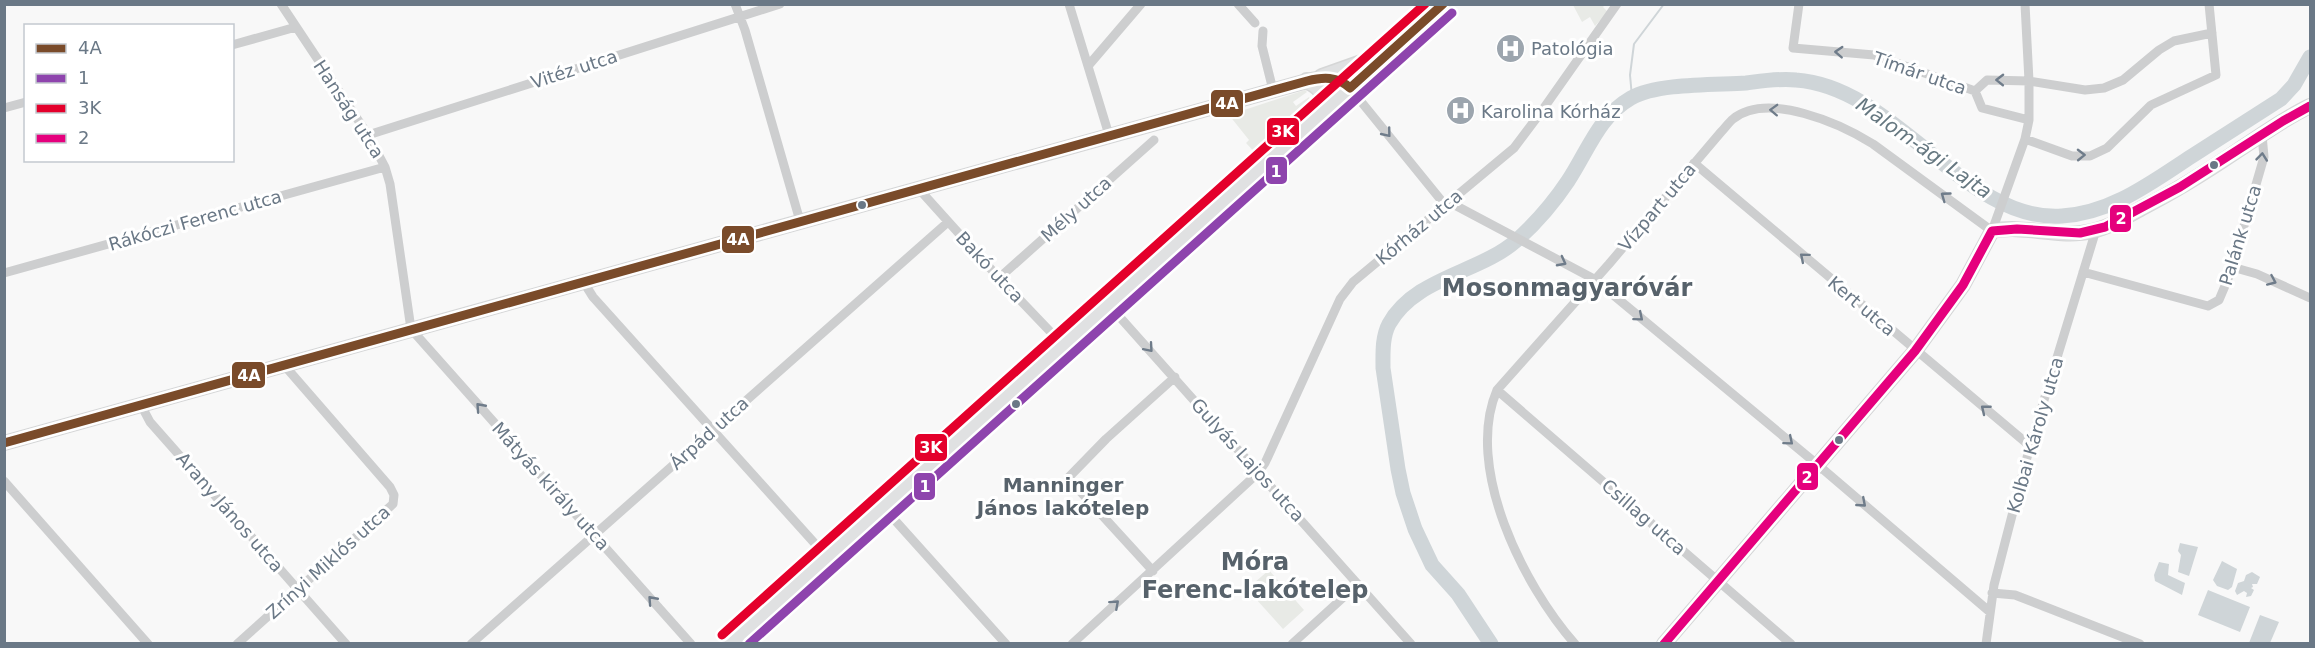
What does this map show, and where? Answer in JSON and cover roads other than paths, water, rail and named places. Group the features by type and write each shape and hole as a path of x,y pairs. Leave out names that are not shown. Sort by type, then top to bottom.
{"main road":[{"path":"730,644 1444,4"},
{"path":"4,443 1322,77 1395,50"},
{"path":"1322,77 1333,77 1344,81 1350,88"},
{"path":"1307,81 1313,83 1323,93 1326,110"},
{"path":"1664,644 1915,351 1963,285 1992,231 2001,229 2063,233 2096,230 2153,203 2310,106"}],"street":[{"name":"Hanság utca","path":"281,4 368,135 385,167 390,184 411,329"},
{"path":"735,4 800,221"},
{"name":"Vitéz utca","path":"368,135 780,4"},
{"path":"1069,4 1110,135"},
{"path":"1088,66 1141,4"},
{"path":"1238,4 1255,23"},
{"name":"Kórház utca","path":"1072,644 1258,473 1270,452 1340,299 1353,282 1514,148 1617,4"},
{"name":"Tímár utca","path":"1799,4 1793,48 1874,56 1975,91 1982,108 2029,120"},
{"path":"1992,231 2025,139 2029,120 2025,4"},
{"path":"2025,139 2072,156 2090,156 2107,148 2151,105 2216,75 2209,4"},
{"path":"234,44 296,27"},
{"path":"1263,31 1262,46 1273,90"},
{"name":"Tímár utca","path":"1975,91 1987,80 2029,81 2085,90 2104,88 2122,80 2159,50 2175,41 2212,33"},
{"path":"1350,88 1447,204 1594,279 1818,465 1990,612"},
{"path":"4,108 24,103"},
{"name":"Vízpart utca","path":"1575,644 1559,625 1523,569 1497,498 1488,462 1487,437 1490,408 1497,390 1734,118 1767,109 1812,115 1838,124 1873,144 1992,231"},
{"name":"Palánk utca","path":"2083,272 2208,306 2219,300 2231,270 2264,157 2262,135"},
{"name":"Mély utca","path":"999,278 1154,140"},
{"name":"Kert utca","path":"1694,163 2030,446"},
{"name":"Rákóczi Ferenc utca","path":"4,273 385,167"},
{"name":"Bakó utca","path":"918,188 1063,345"},
{"name":"Árpád utca","path":"471,644 948,222"},
{"name":"Kolbai Károly utca","path":"1986,644 1992,593 2030,446 2096,230"},
{"path":"2231,270 2257,274 2310,298"},
{"path":"583,281 593,297 827,557"},
{"name":"Gulyás Lajos utca","path":"1109,304 1411,644"},
{"name":"Mátyás király utca","path":"411,329 691,644"},
{"name":"Zrínyi Miklós utca","path":"237,644 393,504 394,495 390,487 284,366"},
{"path":"1153,571 1068,478 1106,439 1175,378"},
{"name":"Csillag utca","path":"1497,390 1791,644"},
{"name":"Arany János utca","path":"141,405 150,422 346,644"},
{"path":"4,481 148,644"},
{"path":"883,507 1006,644"},
{"path":"1292,644 1358,584"},
{"path":"1992,593 2015,595 2140,644"}],"waterway":[{"path":"1632,97 1630,75 1634,44 1664,4"},
{"name":"Malom-ági Lajta","path":"1491,644 1458,594 1432,565 1415,529 1398,469 1383,368 1385,334 1400,308 1415,296 1431,285 1502,251 1517,240 1557,197 1610,115 1631,98 1642,93 1671,87 1784,79 1832,88 1867,105 1962,178 1994,199 2027,212 2062,216 2080,214 2115,203 2162,176 2281,99 2294,85 2310,57"}],"place":[{"name":"Patológia","path":"1510,48"},
{"name":"Karolina Kórház","path":"1460,111"}],"district":[{"name":"Mosonmagyaróvár","path":"1567,288"},
{"name":"Manninger János lakótelep","path":"1063,496"},
{"name":"Móra Ferenc-lakótelep","path":"1255,576"}]}
